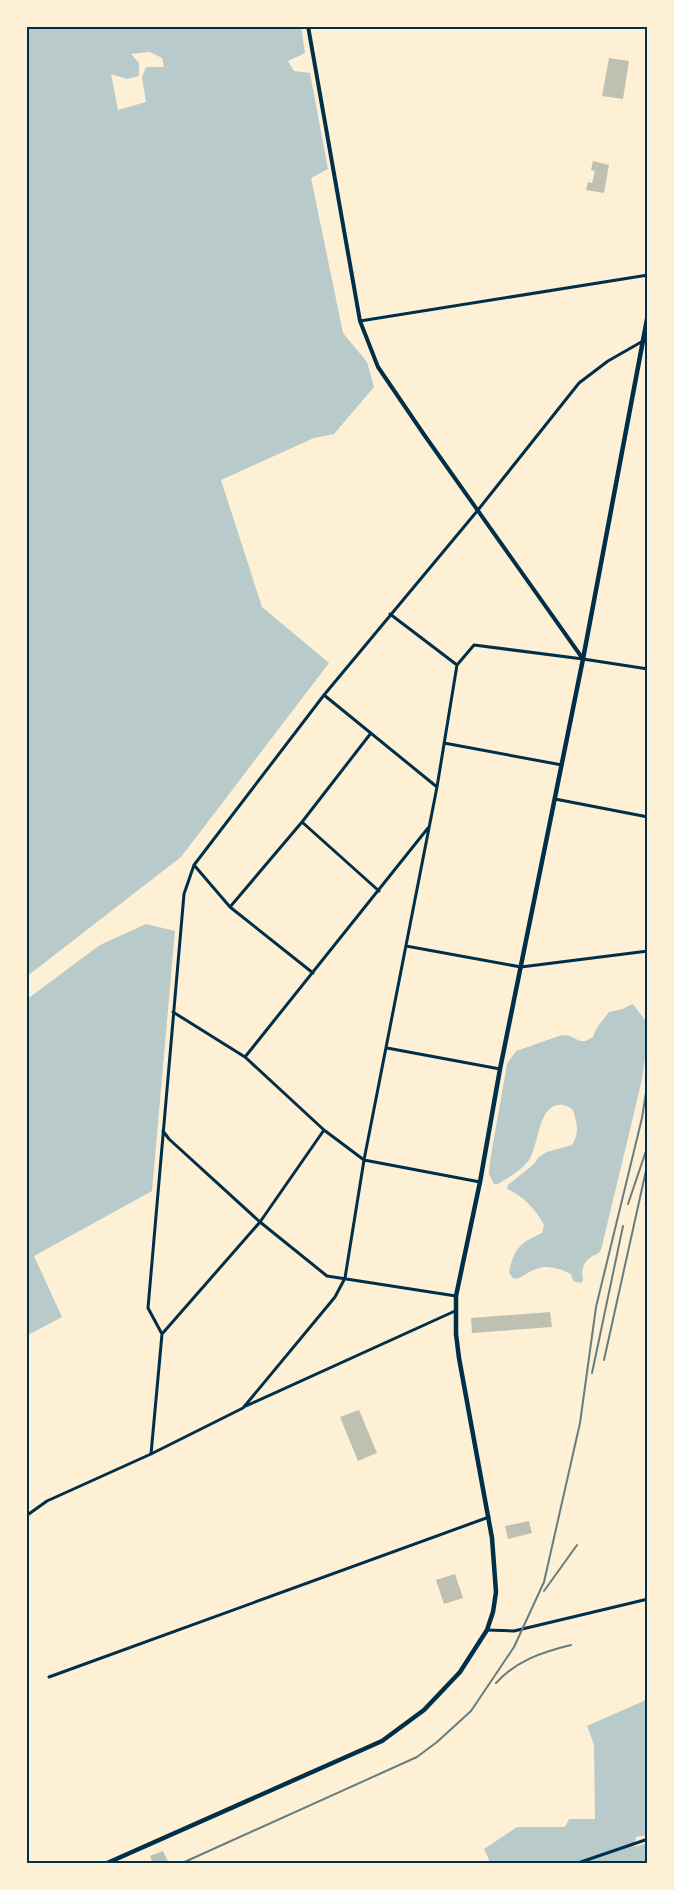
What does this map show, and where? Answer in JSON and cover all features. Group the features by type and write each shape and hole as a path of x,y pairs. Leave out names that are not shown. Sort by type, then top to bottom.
{"main road":[{"path":"105,1864 382,1741 424,1710 460,1672 487,1630 493,1612 496,1592 492,1538 460,1358 455,1312 456,1296 583,659 645,341 648,314"}],"street":[{"path":"308,26 360,321 378,367 583,659"},
{"path":"360,321 648,275"},
{"path":"151,1454 162,1334 148,1308 184,894 194,866 324,695 478,510 579,383 608,361 645,341"},
{"path":"390,614 457,665"},
{"path":"244,1408 335,1298 345,1278 364,1160 428,828 438,787 457,665 474,645 648,669"},
{"path":"324,695 438,787"},
{"path":"230,907 302,822 371,734"},
{"path":"444,743 562,765"},
{"path":"555,799 648,817"},
{"path":"302,822 379,891"},
{"path":"245,1058 428,828"},
{"path":"194,866 230,907 313,973"},
{"path":"406,946 521,967 648,951"},
{"path":"173,1012 245,1058 324,1130 364,1160 480,1182"},
{"path":"387,1048 500,1069"},
{"path":"163,1130 169,1138 260,1222 327,1276 456,1296"},
{"path":"162,1334 260,1222 324,1130"},
{"path":"26,1516 47,1501 151,1454 244,1408 455,1312"},
{"path":"49,1677 489,1517"},
{"path":"487,1630 514,1631 648,1599"},
{"path":"575,1864 648,1839"}],"shaded area":[{"path":"26,26 301,26 305,53 288,61 294,71 310,73 328,169 311,178 343,333 367,362 374,387 334,434 314,438 221,480 262,607 329,663 181,857 26,977","holes":["150,52 162,58 164,67 146,67 142,77 146,102 118,110 111,74 127,79 139,76 139,63 131,54"]},
{"path":"146,924 175,931 152,1191 34,1256 62,1317 26,1336 26,1000 100,945"},
{"path":"633,1004 648,1024 648,1037 642,1079 601,1250 586,1262 583,1267 583,1280 581,1283 573,1281 571,1274 549,1267 536,1269 514,1279 509,1273 516,1252 523,1243 542,1233 544,1225 529,1204 519,1195 507,1189 508,1185 547,1152 572,1145 577,1128 573,1110 564,1105 555,1106 549,1110 540,1126 529,1160 515,1174 498,1184 494,1184 489,1174 490,1161 507,1064 516,1051 562,1035 586,1041 593,1037 596,1029 609,1012 623,1009"},
{"path":"648,1699 648,1835 636,1837 634,1847 648,1843 648,1864 491,1864 484,1849 517,1827 565,1827 569,1819 595,1819 594,1745 587,1726"}],"building":[{"path":"609,58 629,61 623,99 602,96"},
{"path":"593,161 609,165 604,193 586,190 588,182 592,183 595,171 591,170"},
{"path":"550,1312 552,1327 472,1333 471,1318"},
{"path":"359,1410 377,1453 358,1461 340,1417"},
{"path":"529,1521 532,1533 508,1539 505,1526"},
{"path":"455,1574 463,1598 444,1604 436,1580"},
{"path":"163,1851 169,1864 153,1864 150,1856"}],"railway":[{"path":"180,1864 417,1757 437,1742 471,1711 514,1647 544,1582 580,1423 596,1307 642,1118 648,1080"},
{"path":"628,1204 648,1145"},
{"path":"604,1360 647,1166"},
{"path":"592,1373 623,1226"},
{"path":"544,1591 577,1545"},
{"path":"496,1683 512,1669 530,1658 571,1645"}]}
